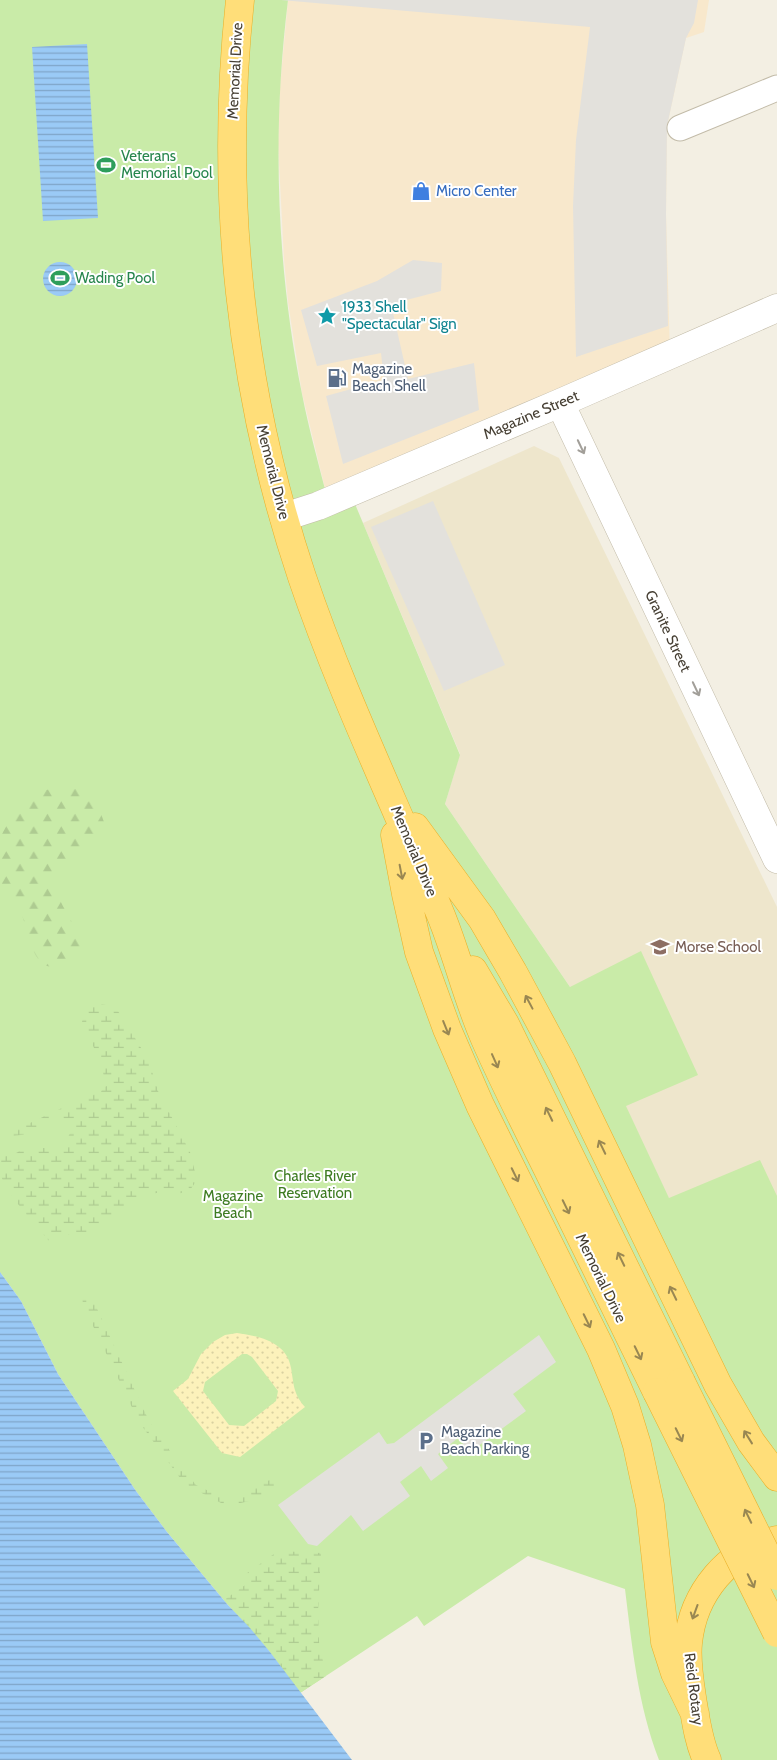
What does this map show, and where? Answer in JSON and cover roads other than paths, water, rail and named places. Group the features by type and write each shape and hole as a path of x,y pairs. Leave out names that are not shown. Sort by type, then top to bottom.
{"highway":[{"name":"Memorial Drive","path":"240,0 231,136 232,191 238,272 256,401 284,517 302,578 387,789 442,917 505,1024 669,1387 777,1633"},
{"path":"387,789 463,892 500,949 562,1063 718,1385 751,1442 777,1476"},
{"path":"387,789 400,868 414,933 437,1005 480,1105 601,1349 625,1406 637,1445 650,1504 665,1642 675,1673 695,1714"},
{"name":"Memorial Drive","path":"669,1387 777,1576"},
{"name":"Reid Rotary","path":"706,1759 695,1714 689,1671 688,1643 691,1626 700,1600 714,1578 731,1561 750,1548 777,1540"}],"street":[{"path":"680,128 777,88"},
{"name":"Magazine Street","path":"284,517 318,506 777,308"},
{"name":"Granite Street","path":"560,403 777,859"}],"water":[{"path":"87,44 98,218 43,221 32,47"},
{"name":"Wading Pool","path":"60,262 72,267 77,279 72,291 60,296 48,291 43,279 48,267"},
{"path":"0,1272 21,1301 58,1374 136,1491 167,1532 270,1652 352,1760 0,1760"}],"place":[{"name":"Veterans Memorial Pool","path":"106,165"},
{"name":"Micro Center","path":"421,191"},
{"name":"Wading Pool","path":"60,278"},
{"name":"1933 Shell \"Spectacular\" Sign","path":"327,316"},
{"name":"Magazine Beach Shell","path":"337,378"},
{"name":"Morse School","path":"660,947"},
{"name":"Magazine Beach Parking","path":"426,1441"}],"park label":[{"name":"Charles River Reservation","path":"315,1184"},
{"name":"Magazine Beach","path":"233,1204"}]}
